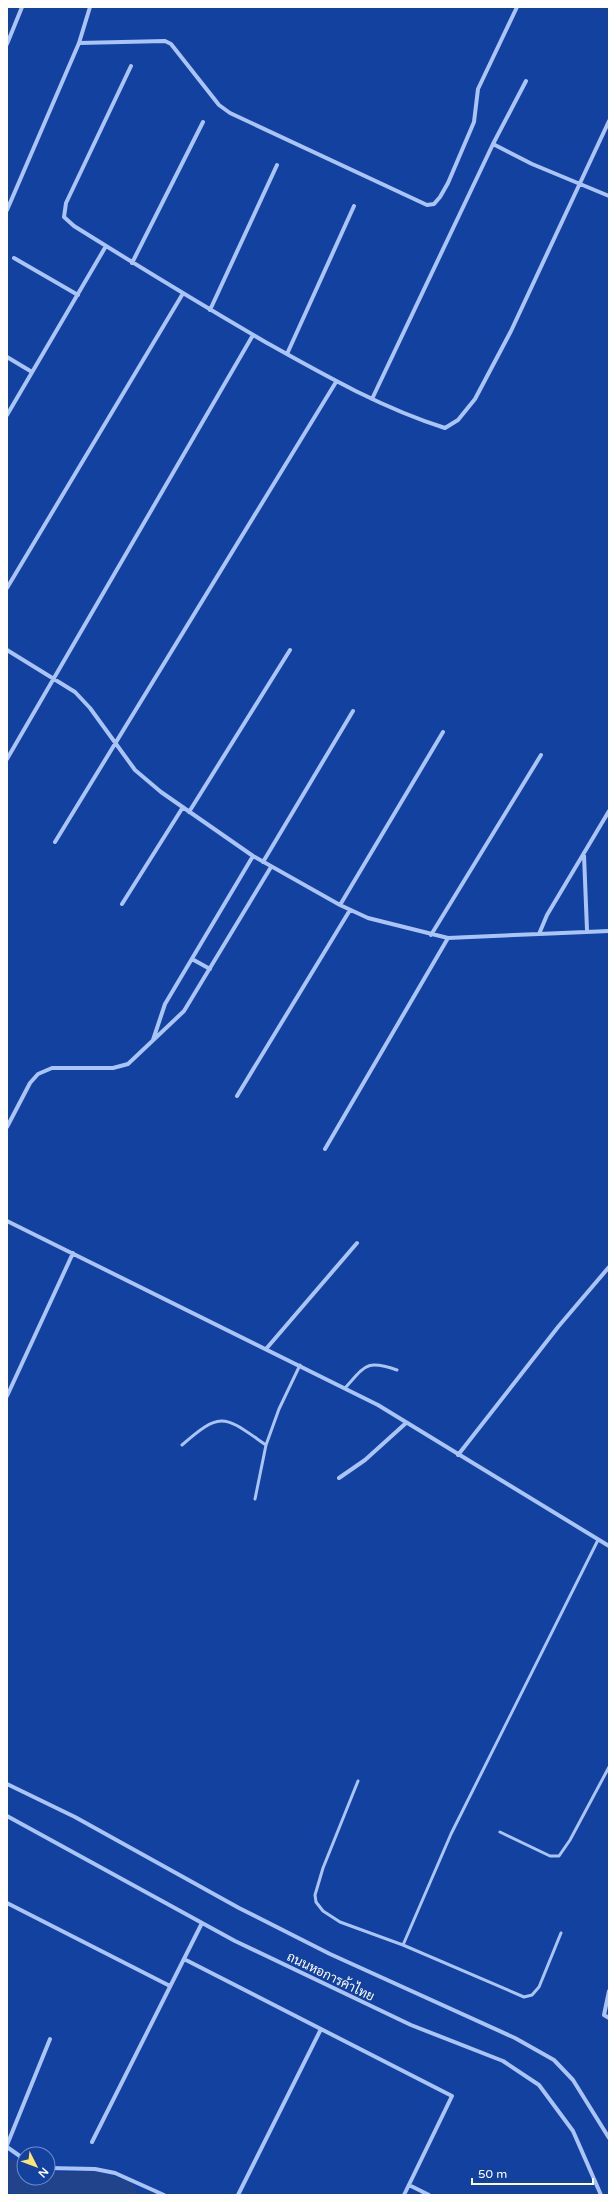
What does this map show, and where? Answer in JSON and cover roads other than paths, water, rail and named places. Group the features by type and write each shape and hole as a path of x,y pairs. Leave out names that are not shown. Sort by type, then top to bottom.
{"street":[{"path":"7,44 22,7"},
{"path":"7,210 79,43 90,7"},
{"path":"79,43 165,41 171,44 219,105 230,113 427,205 434,204 440,197 448,182 474,122 478,89 517,7"},
{"path":"131,66 66,203 64,217 74,226 182,294 336,382 372,399 445,428 458,420 475,399 511,331 609,120"},
{"path":"372,399 493,144 526,81"},
{"path":"132,263 203,122"},
{"path":"493,144 532,164 609,196"},
{"path":"210,310 277,165"},
{"path":"287,354 354,206"},
{"path":"7,415 106,246"},
{"path":"14,258 78,295"},
{"path":"7,588 182,294"},
{"path":"7,759 253,335"},
{"path":"7,357 32,372"},
{"path":"55,842 336,382"},
{"path":"7,650 75,692 90,708 116,741 135,770 183,808 271,867 350,910 368,918 431,935 448,938 539,934 587,930 609,931"},
{"path":"189,812 290,650"},
{"path":"263,862 353,711"},
{"path":"340,905 443,732"},
{"path":"431,935 541,754"},
{"path":"122,904 183,808"},
{"path":"539,934 548,915 609,811"},
{"path":"584,854 587,930"},
{"path":"153,1040 165,1004 253,856"},
{"path":"7,1127 30,1083 38,1074 52,1068 113,1068 128,1064 184,1011 271,867"},
{"path":"237,1096 350,910"},
{"path":"325,1149 448,938"},
{"path":"192,959 210,969"},
{"path":"7,1221 345,1388 458,1454 609,1546"},
{"path":"266,1349 358,1243"},
{"path":"7,1396 73,1254"},
{"path":"458,1454 558,1327 609,1267"},
{"path":"339,1478 365,1460 406,1423"},
{"name":"ถนนหอการค้าไทย","path":"7,1784 75,1817 239,1908 323,1950 515,2038 554,2060 573,2080 607,2132 609,2138"},
{"name":"ถนนหอการค้าไทย","path":"7,1816 242,1944 411,2025 503,2060 539,2085 573,2131 601,2195"},
{"path":"7,1903 170,1986"},
{"path":"92,2142 202,1923"},
{"path":"184,1958 452,2096 404,2195"},
{"path":"609,1991 604,2015 609,2018"},
{"path":"238,2195 321,2029"},
{"path":"16,2153 7,2146 50,2039"},
{"path":"56,2168 95,2169 115,2173 164,2195"},
{"path":"409,2185 429,2195"}],"lane":[{"path":"345,1388 363,1369 370,1365 379,1364 397,1370"},
{"path":"255,1498 266,1445 279,1409 300,1365"},
{"path":"182,1446 205,1425 217,1421 228,1421 266,1445"},
{"path":"402,1945 451,1834 598,1540"},
{"path":"500,1832 550,1856 559,1856 570,1840 609,1767"},
{"path":"358,1781 323,1868 315,1895 316,1902 323,1911 340,1922 402,1945 524,1997 532,1995 539,1987 561,1933"}],"waterway":[{"path":"7,2173 19,2180 51,2187 93,2185 123,2195"}]}
